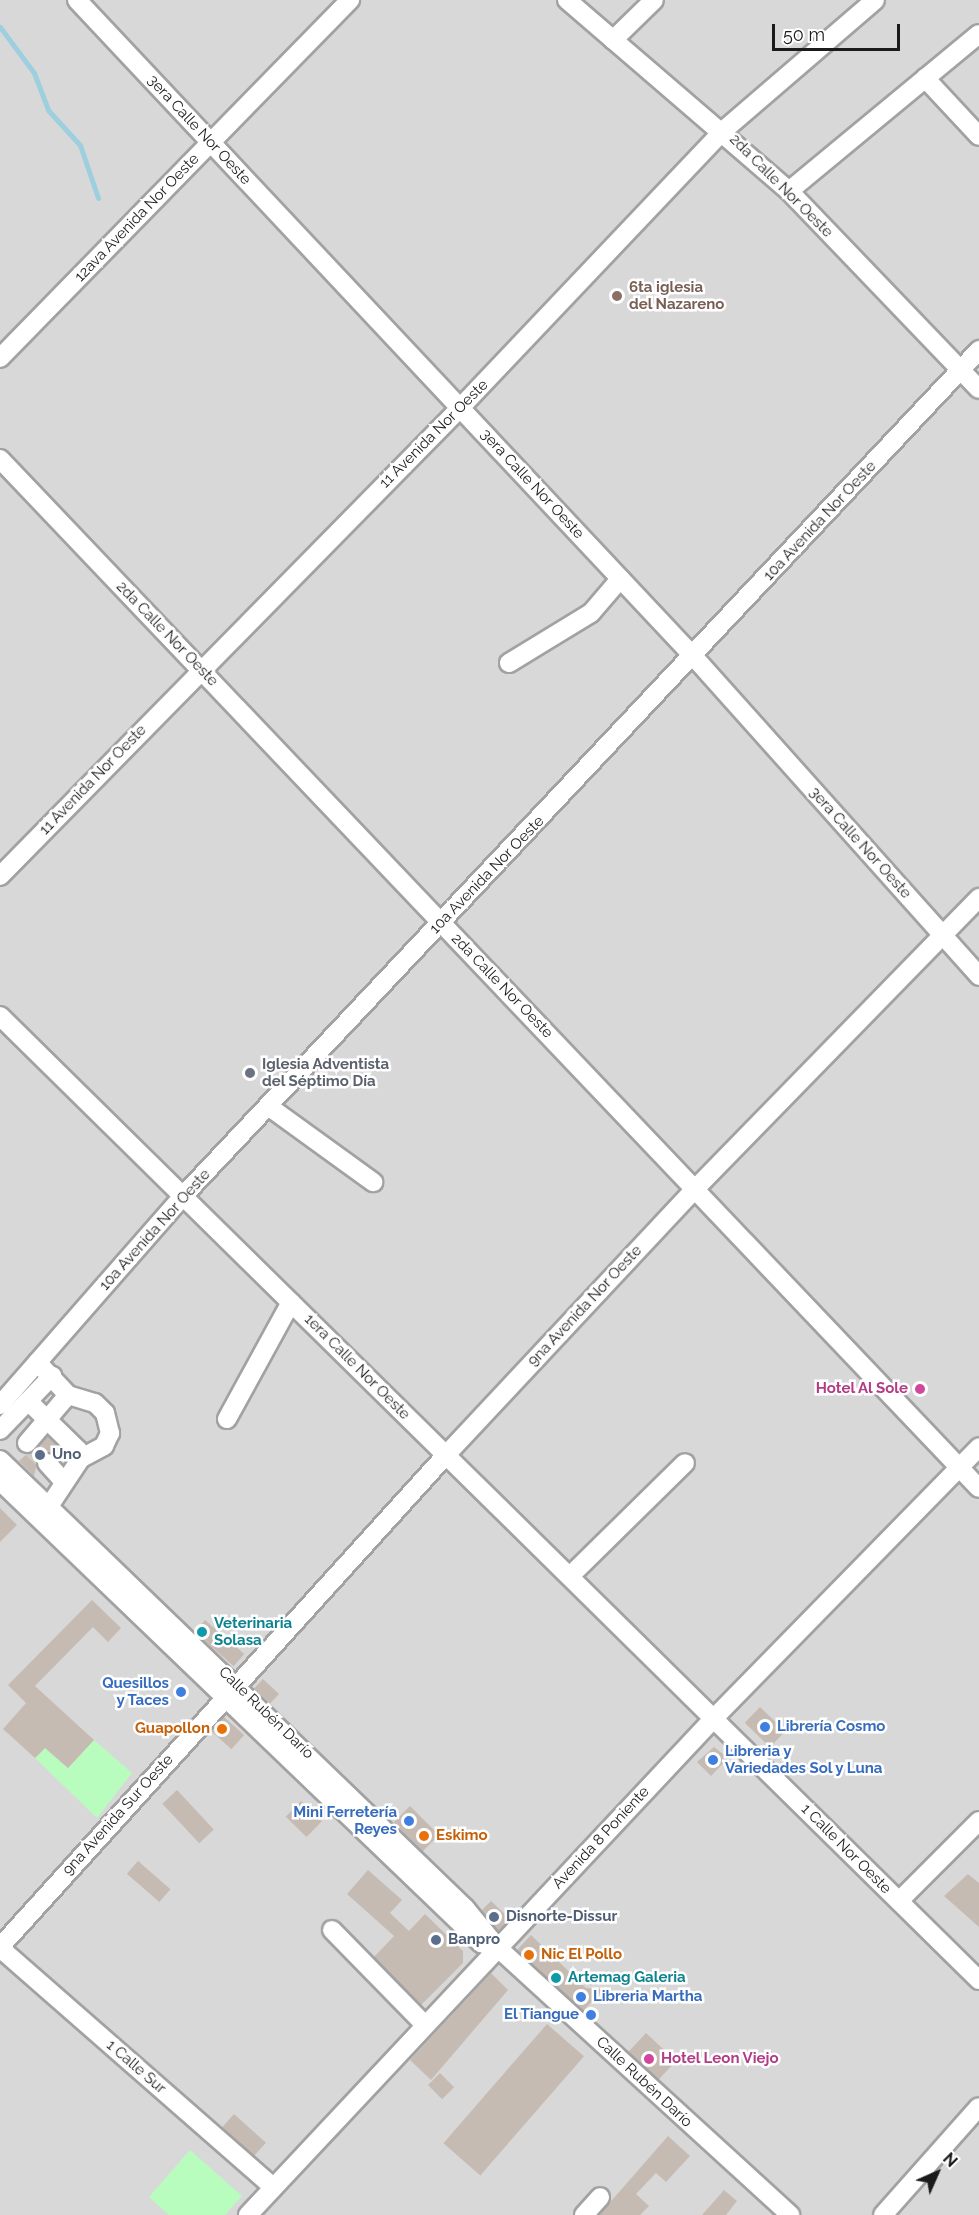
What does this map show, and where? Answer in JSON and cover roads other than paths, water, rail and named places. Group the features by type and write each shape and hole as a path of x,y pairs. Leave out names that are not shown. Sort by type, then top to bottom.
{"street":[{"name":"3era Calle Nor Oeste","path":"77,0 694,657 979,976"},
{"name":"12ava Avenida Nor Oeste","path":"0,358 350,0"},
{"name":"2da Calle Nor Oeste","path":"567,0 724,130 789,191 979,389"},
{"path":"613,40 654,0"},
{"name":"11 Avenida Nor Oeste","path":"0,876 200,669 460,408 724,130 875,0"},
{"path":"789,191 979,34"},
{"path":"925,78 979,136"},
{"name":"10a Avenida Nor Oeste","path":"0,1405 183,1196 694,657 979,350"},
{"name":"2da Calle Nor Oeste","path":"0,459 979,1488"},
{"path":"509,663 591,613 621,579"},
{"name":"9na Avenida Nor Oeste","path":"230,1689 694,1189 979,898"},
{"name":"1era Calle Nor Oeste","path":"0,1016 714,1718"},
{"path":"268,1106 373,1182"},
{"path":"227,1419 291,1302"},
{"path":"37,1362 68,1395 95,1403 105,1413 110,1434 105,1446 81,1458 63,1481 45,1513"},
{"path":"52,1376 28,1401 3,1421 29,1446 68,1395"},
{"path":"28,1401 50,1420 81,1458"},
{"name":"Avenida 8 Poniente","path":"249,2215 424,2025 714,1718 979,1447"},
{"name":"Calle Rubén Darío","path":"0,1461 45,1513 403,1858 790,2215"},
{"path":"47,1463 63,1481"},
{"path":"570,1576 685,1463"},
{"name":"Calle Rubén Darío","path":"0,1481 45,1513"},
{"name":"9na Avenida Sur Oeste","path":"0,1947 230,1689"},
{"name":"1 Calle Nor Oeste","path":"714,1718 979,1980"},
{"path":"899,1901 979,1821"},
{"path":"332,1930 424,2025"},
{"name":"1 Calle Sur","path":"0,1947 273,2187"},
{"path":"883,2215 979,2107"},
{"path":"584,2215 600,2198"}],"waterway":[{"path":"0,27 34,73 48,110 80,145 98,198"}],"tunnel":[{"path":"31,1448 47,1463"}],"place":[{"name":"6ta iglesia del Nazareno","path":"617,296"},
{"name":"Iglesia Adventista del Séptimo Día","path":"250,1073"},
{"name":"Hotel Al Sole","path":"920,1389"},
{"name":"Uno","path":"40,1455"},
{"name":"Veterinaria Solasa","path":"202,1632"},
{"name":"Quesillos y Taces","path":"181,1692"},
{"name":"Librería Cosmo","path":"765,1727"},
{"name":"Guapollon","path":"222,1729"},
{"name":"Libreria y Variedades Sol y Luna","path":"713,1760"},
{"name":"Mini Ferretería Reyes","path":"409,1821"},
{"name":"Eskimo","path":"424,1836"},
{"name":"Disnorte-Dissur","path":"494,1917"},
{"name":"Banpro","path":"436,1940"},
{"name":"Nic El Pollo","path":"529,1955"},
{"name":"Artemag Galeria","path":"556,1978"},
{"name":"Libreria Martha","path":"581,1997"},
{"name":"El Tiangue","path":"591,2015"},
{"name":"Hotel Leon Viejo","path":"649,2059"}]}
